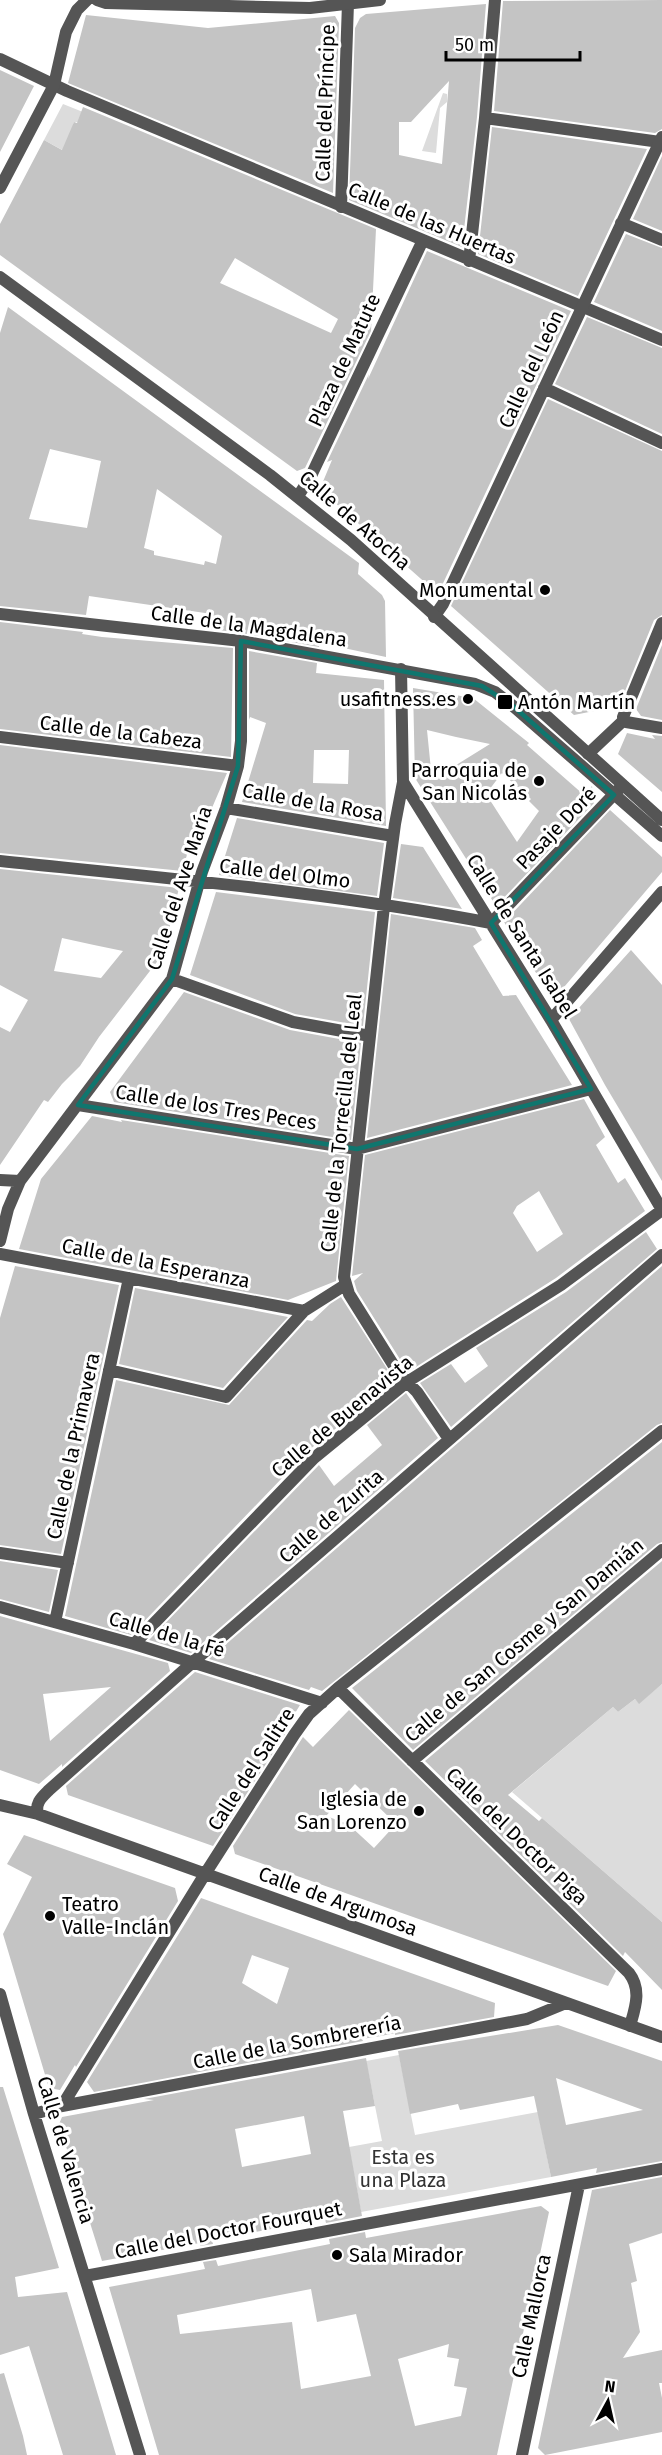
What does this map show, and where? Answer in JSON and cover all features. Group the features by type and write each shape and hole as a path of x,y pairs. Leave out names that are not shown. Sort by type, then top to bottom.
{"street":[{"path":"0,188 54,86 66,32 77,10 87,0"},
{"path":"97,0 118,4 310,8 348,1 380,0"},
{"path":"469,261 495,0"},
{"name":"Calle del Príncipe","path":"341,207 348,1"},
{"name":"Calle de las Huertas","path":"0,59 54,86 662,340"},
{"path":"485,118 661,140"},
{"name":"Calle del León","path":"434,616 444,604 661,140"},
{"path":"621,223 662,240"},
{"name":"Plaza de Matute","path":"298,496 310,478 423,240"},
{"name":"Calle de Atocha","path":"0,280 298,496 662,820"},
{"path":"544,388 662,443"},
{"name":"Calle de la Magdalena","path":"0,614 241,641 467,681 489,690 513,706 614,795"},
{"path":"625,721 623,717 662,623"},
{"name":"Calle del Ave María","path":"0,1241 8,1209 20,1180 172,979 200,882 238,766 241,741 241,641"},
{"path":"401,669 403,782"},
{"path":"588,754 625,721"},
{"path":"625,721 662,728"},
{"name":"Calle de la Cabeza","path":"0,737 238,766"},
{"name":"Calle de la Torrecilla del Leal","path":"345,1285 344,1272 384,906 403,782"},
{"name":"Calle de Santa Isabel","path":"403,782 551,1020 662,1210"},
{"name":"Pasaje Doré","path":"492,923 623,785"},
{"path":"614,795 662,836"},
{"name":"Calle de la Rosa","path":"226,808 393,836"},
{"name":"Calle del Olmo","path":"0,861 200,882 384,906 492,923"},
{"path":"551,1020 662,892"},
{"path":"172,979 293,1022 370,1036"},
{"name":"Calle de los Tres Peces","path":"78,1105 357,1149 591,1089"},
{"path":"0,1180 20,1180"},
{"name":"Calle de Buenavista","path":"134,1644 314,1458 407,1382 561,1285 662,1210"},
{"name":"Calle de la Esperanza","path":"0,1254 304,1311"},
{"name":"Calle de Zurita","path":"38,1814 39,1800 49,1790 662,1255"},
{"name":"Calle de la Primavera","path":"55,1622 129,1278"},
{"path":"109,1370 226,1397 304,1311 345,1285 399,1374 449,1439"},
{"name":"Calle del Salitre","path":"62,2106 205,1874 309,1714 338,1688 662,1431"},
{"name":"Calle de San Cosme y San Damián","path":"412,1761 662,1550"},
{"path":"0,1553 68,1563"},
{"name":"Calle de la Fé","path":"0,1607 134,1644 322,1703"},
{"name":"Calle del Doctor Piga","path":"338,1688 630,1972 637,1990 630,2026"},
{"name":"Calle de Argumosa","path":"0,1805 38,1814 662,2037"},
{"name":"Calle de Valencia","path":"0,1994 34,2114 140,2455"},
{"name":"Calle de la Sombrerería","path":"34,2114 62,2106 527,2019 566,2003"},
{"name":"Calle del Doctor Fourquet","path":"85,2276 662,2169"},
{"name":"Calle Mallorca","path":"522,2455 579,2185"}],"highlighted area":[{"path":"241,641 482,686 513,706 614,795 491,923 591,1089 357,1149 78,1105 172,979 238,766"}],"green space":[{"path":"443,93 447,94 447,102 440,108 436,153 422,151"},
{"path":"63,104 108,122 74,122 66,152 44,140"},
{"path":"662,1684 662,1922 512,1792 613,1707 618,1712 635,1699 639,1703"},
{"name":"Esta es una Plaza","path":"399,2055 415,2135 538,2112 551,2177 361,2212 349,2147 382,2141 366,2061"}],"building":[{"path":"662,0 662,129 655,133 494,111 503,1"},
{"path":"486,4 477,117 462,247 349,200 355,28 360,18 366,14","holes":["449,81 442,164 399,155 399,122 411,122"]},
{"path":"86,15 208,28 335,16 339,23 333,193 68,83"},
{"path":"0,70 34,86 0,152"},
{"path":"83,107 376,229 371,331 305,468 297,471 0,255 0,224 44,140 62,150 74,122 77,123","holes":["235,258 338,319 331,333 220,283"]},
{"path":"492,127 647,149 578,296 478,254"},
{"path":"662,156 662,231 633,219"},
{"path":"626,234 662,248 662,331 594,302"},
{"path":"427,251 571,311 438,594 324,493 322,484 332,460 327,462"},
{"path":"8,307 359,563 358,574 382,595 385,601 386,657 320,643 319,647 202,628 205,613 89,596 86,615 0,606 0,333","holes":["50,449 101,461 87,528 29,519","157,489 222,536 216,564 205,561 204,565 154,555 154,551 144,548"]},
{"path":"587,317 662,348 662,434 555,384"},
{"path":"548,399 662,451 662,615 654,620 621,701 614,707 574,715 451,606"},
{"path":"0,622 83,632 82,634 102,637 233,648 231,757 0,729"},
{"path":"662,645 662,720 641,716 636,709"},
{"path":"249,651 317,663 316,673 384,680 386,826 242,802 266,723 250,717 249,720","holes":["314,750 349,750 348,784 313,783"]},
{"path":"413,688 473,698 529,743 527,745 584,795 592,786 594,803 496,906 415,778","holes":["427,730 456,737 490,744 432,780","502,773 531,799 529,801 539,811 517,842 486,794"]},
{"path":"627,733 655,739 652,735 662,736 662,792 618,754"},
{"path":"0,745 227,773 193,852 188,850 183,871 0,853"},
{"path":"610,810 662,857 662,872 553,1000 504,922"},
{"path":"237,818 384,843 377,896 219,875"},
{"path":"401,844 423,847 462,909 393,898"},
{"path":"0,869 179,888 163,954 99,1037 80,1066 48,1102 44,1100 0,1165 0,1027 10,1032 28,1000 0,985","holes":["62,938 123,951 101,978 54,971"]},
{"path":"216,892 375,912 363,1026 295,1014 190,975"},
{"path":"391,914 475,928 482,940 473,946 503,996 516,995 572,1085 367,1138"},
{"path":"631,950 662,985 662,1181 569,1019"},
{"path":"184,992 290,1030 361,1043 351,1140 114,1102 110,1092"},
{"path":"584,1099 605,1137 596,1145 618,1183 625,1178 645,1211 556,1278 408,1372 357,1291 354,1281 363,1273 352,1276 365,1155","holes":["539,1191 563,1234 537,1252 513,1213 517,1206"]},
{"path":"92,1116 349,1156 336,1281 288,1300 19,1249 41,1179"},
{"path":"646,1232 657,1249 451,1427 420,1383 451,1364 465,1383 488,1366 476,1348 566,1292"},
{"path":"15,1266 119,1285 61,1554 0,1545 0,1318"},
{"path":"662,1266 662,1423 322,1691 311,1687 309,1690 209,1659"},
{"path":"135,1288 288,1317 223,1388 119,1364"},
{"path":"341,1297 395,1381 309,1450 131,1635 65,1616 116,1380 229,1405 307,1320 312,1321"},
{"path":"406,1393 438,1438 191,1653 149,1640 319,1465 334,1486 382,1445 367,1425"},
{"path":"662,1442 662,1542 413,1750 352,1688"},
{"path":"0,1561 58,1570 49,1612 0,1599"},
{"path":"662,1561 662,1684 639,1704 635,1699 618,1712 613,1707 508,1795 539,1821 542,1818 662,1922 662,1990 625,1952 623,1956 425,1761"},
{"path":"0,1616 168,1663 170,1671 62,1767 62,1764 39,1784 0,1770","holes":["111,1687 50,1741 43,1694"]},
{"path":"195,1672 300,1705 289,1723 291,1725 213,1846 68,1795 66,1786"},
{"path":"349,1710 616,1971 608,1986 235,1854 233,1846 303,1737 313,1747","holes":["355,1784 396,1824 374,1848 348,1824 326,1816"]},
{"path":"24,1835 175,1888 178,1901 60,2090 49,2088 3,1934 32,1877 7,1864"},
{"path":"201,1898 495,2003 494,2017 362,2039 363,2041 94,2092 87,2082","holes":["252,1955 289,1968 277,2004 242,1983"]},
{"path":"558,2025 662,2061 662,2161 596,2173 597,2168 551,2177 534,2096 460,2110 458,2104 410,2114 398,2051","holes":["556,2078 643,2110 566,2125"]},
{"path":"366,2058 375,2106 343,2111 362,2216 326,2223 325,2219 212,2240 213,2244 200,2246 200,2243 102,2261 59,2124 62,2117 154,2100 144,2099","holes":["304,2116 311,2154 242,2167 235,2129"]},
{"path":"0,2087 3,2087 59,2268 15,2277 18,2297 67,2292 116,2455 63,2455 29,2346 0,2355"},
{"path":"662,2177 662,2233 629,2244 637,2281 631,2283 640,2332 623,2358 662,2350 662,2383 659,2383 662,2398 662,2432 545,2455 538,2448 592,2190"},
{"path":"541,2206 549,2212 497,2455 159,2455 109,2287 205,2269 203,2262 216,2260 218,2266 330,2244 329,2239 365,2232 366,2238","holes":["311,2289 317,2322 356,2314 371,2376 301,2389 292,2322 180,2334 177,2315","449,2344 447,2357 459,2359 454,2386 467,2388 461,2416 415,2426 398,2359"]},
{"path":"4,2373 27,2455 0,2455 0,2374"}],"place":[{"name":"Monumental","path":"545,590"},
{"name":"usafitness.es","path":"468,699"},
{"name":"Antón Martín","path":"505,702"},
{"name":"Parroquia de San Nicolás","path":"539,781"},
{"name":"Iglesia de San Lorenzo","path":"419,1811"},
{"name":"Teatro Valle-Inclán","path":"50,1916"},
{"name":"Sala Mirador","path":"337,2255"}]}
